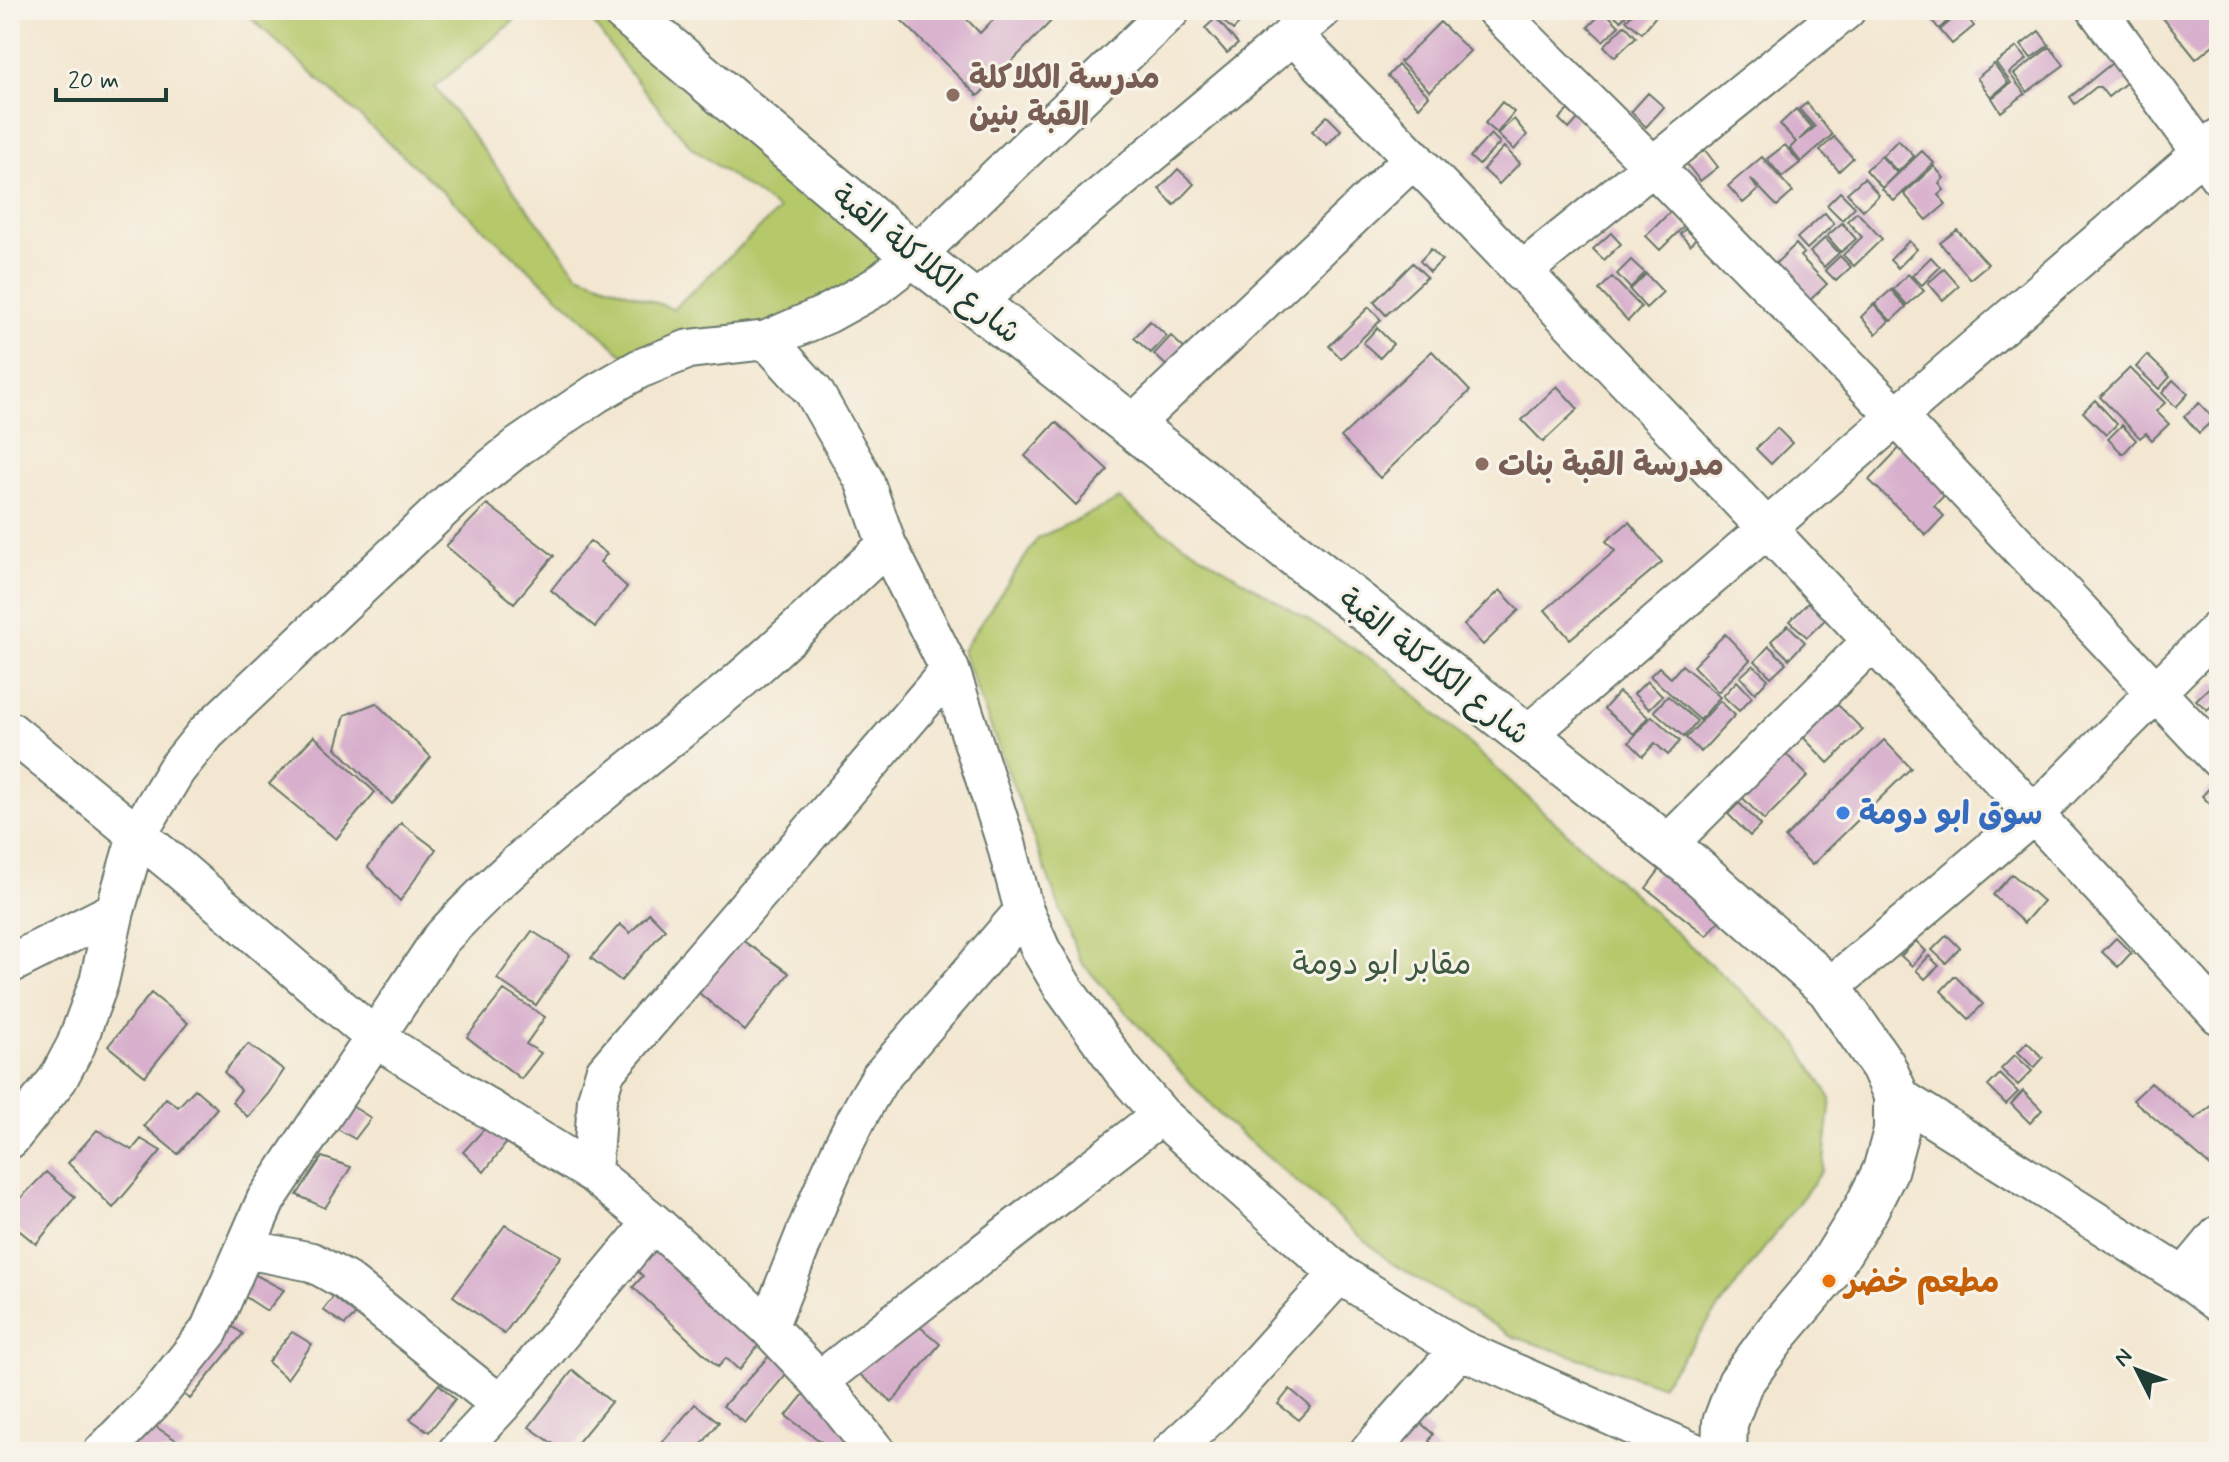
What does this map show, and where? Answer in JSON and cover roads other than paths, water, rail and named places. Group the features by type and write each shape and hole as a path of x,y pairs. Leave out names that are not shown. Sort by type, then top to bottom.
{"street":[{"name":"شارع الكلاكلة القبة","path":"624,10 658,42 915,256 1666,846 1829,988 1883,1066 1896,1095 1896,1131 1885,1171 1866,1209 1824,1277 1740,1383 1725,1423 1724,1452"},
{"path":"10,1139 58,1079 76,1045 99,982 137,835 176,770 206,733 453,499 519,446 597,393 639,369 689,349 767,340 839,308 874,288 915,256 1171,10"},
{"path":"975,302 1322,10"},
{"path":"1496,10 1898,418 2219,759"},
{"path":"1521,272 1846,10"},
{"path":"1525,737 1765,528 2213,155 2097,10"},
{"path":"1292,34 1765,528 2219,1015"},
{"path":"1132,425 1414,158"},
{"path":"767,340 814,392 864,480 887,545 950,670 1006,843 1024,911 1041,950 1064,989 1123,1071 1161,1115 1339,1274 1460,1349 1677,1449"},
{"path":"103,1452 153,1401 209,1331 266,1200 440,940 466,911 559,829 728,691 887,545"},
{"path":"1829,988 2034,814 2219,629"},
{"path":"1666,846 1871,642"},
{"path":"592,1173 597,1099 605,1072 950,670"},
{"path":"10,731 375,1038 592,1173 653,1222 768,1327 819,1381 876,1452"},
{"path":"10,964 115,911"},
{"path":"768,1327 841,1150 880,1078 1024,911"},
{"path":"1896,1095 2184,1277 2219,1303"},
{"path":"819,1381 1161,1115"},
{"path":"457,1452 501,1405 653,1222"},
{"path":"2184,1277 2219,1235"},
{"path":"246,1249 312,1262 346,1281 501,1405"},
{"path":"1171,1452 1217,1409 1339,1274"},
{"path":"1369,1452 1460,1349"}],"place":[{"name":"مدرسة الكلاكلة القبة بنين","path":"953,95"},
{"name":"مدرسة القبة بنات","path":"1482,464"},
{"name":"سوق ابو دومة","path":"1843,813"},
{"name":"مطعم خضر","path":"1829,1281"}],"park label":[{"name":"مقابر ابو دومة","path":"1382,963"}]}
